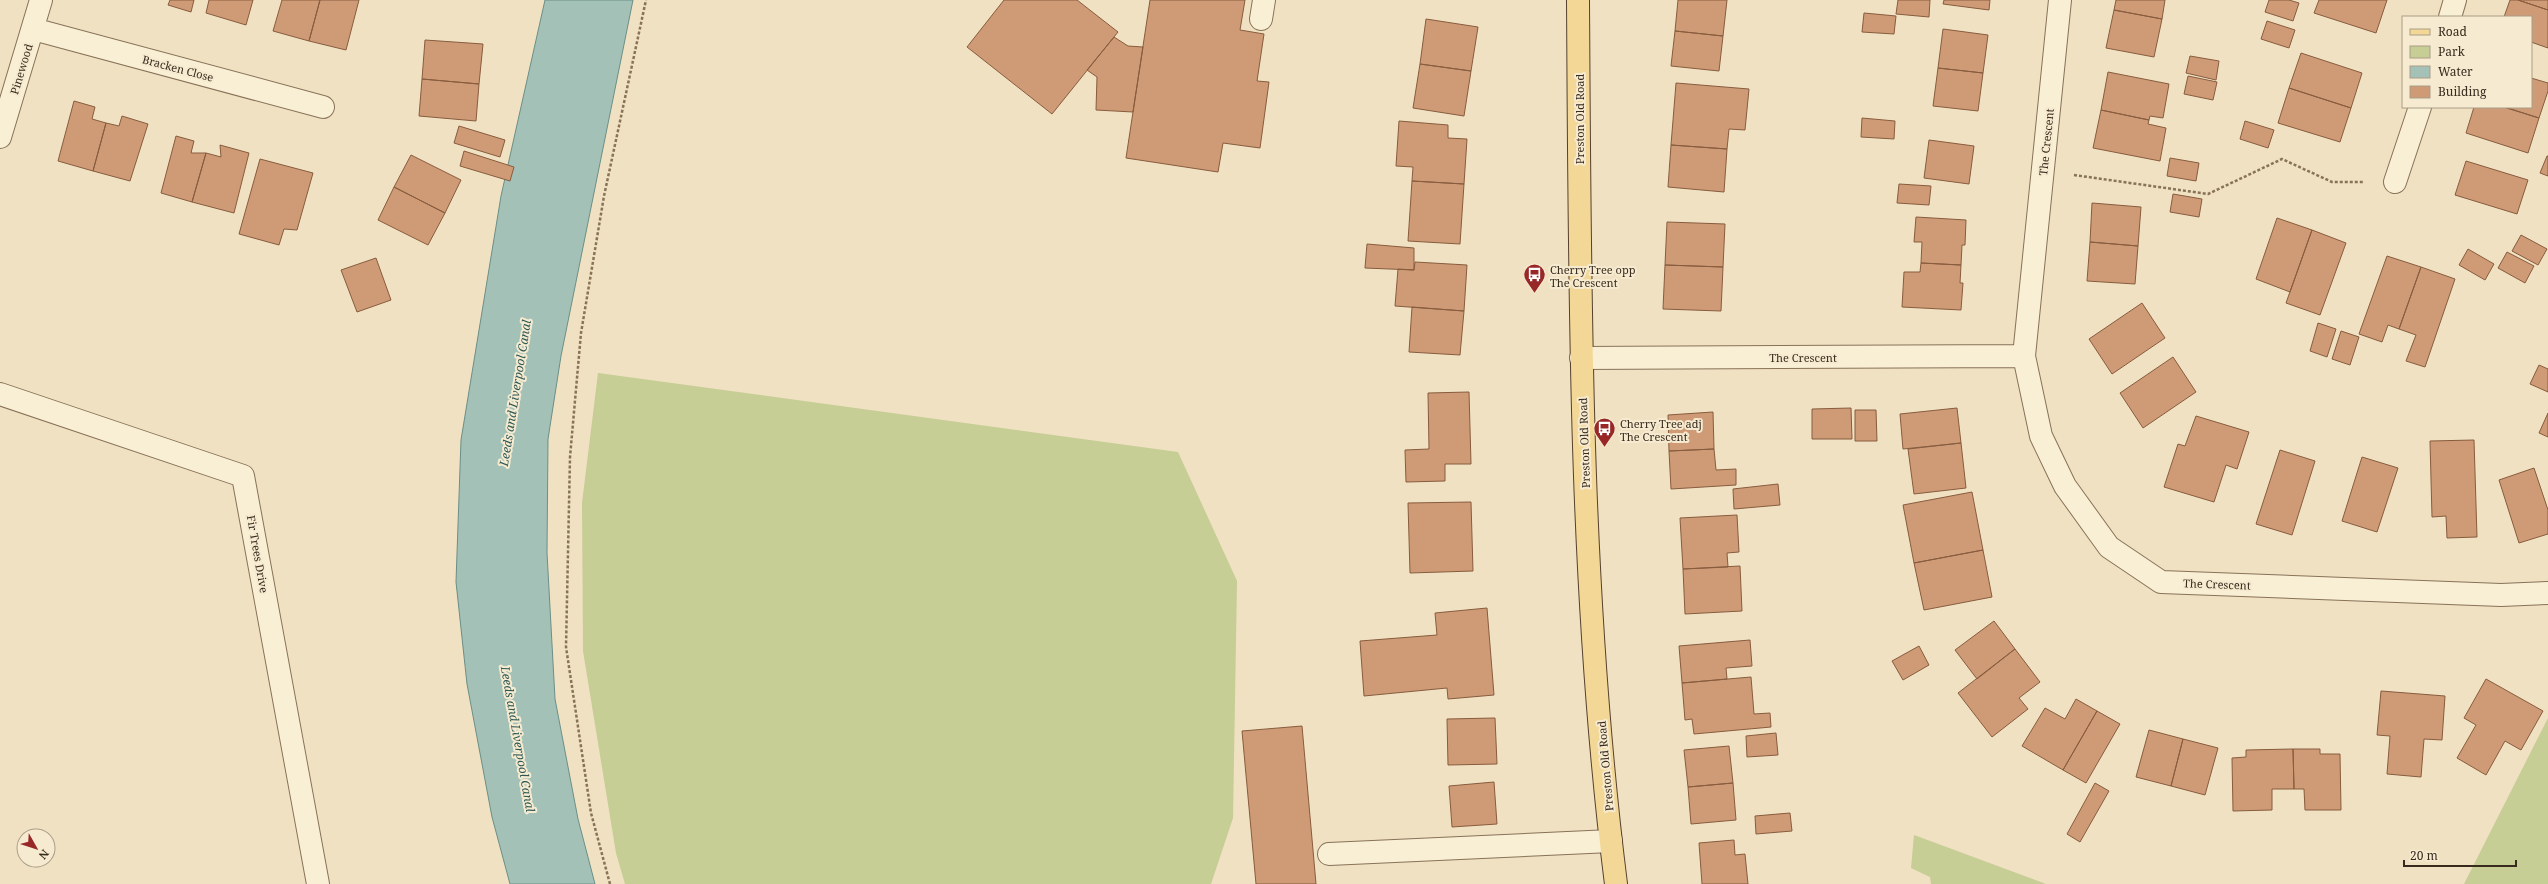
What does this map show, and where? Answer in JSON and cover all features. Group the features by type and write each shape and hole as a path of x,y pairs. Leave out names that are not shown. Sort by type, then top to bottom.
{"main road":[{"name":"Preston Old Road","path":"1578,0 1581,358 1590,589 1611,841 1616,884"}],"street":[{"name":"Pinewood","path":"0,137 41,0"},
{"name":"The Crescent","path":"2060,0 2044,171 2024,356 2041,436 2065,486 2109,547 2161,582 2501,595 2548,594"},
{"path":"2450,16 2455,0"},
{"name":"Bracken Close","path":"33,29 323,107"},
{"path":"2395,182 2420,108"},
{"name":"The Crescent","path":"1581,358 2024,356"},
{"name":"Fir Trees Drive","path":"0,394 243,476 318,884"},
{"path":"1329,854 1611,841"}],"path":[{"path":"610,884 591,814 566,647 570,457 581,333 604,196 646,0"},
{"path":"2044,171 2208,194 2282,159 2332,182 2395,182"}],"green space":[{"path":"598,373 1178,452 1237,581 1233,818 1211,884 625,884 616,853 583,651 582,503"},
{"path":"2548,718 2548,884 2464,884"},
{"path":"1914,835 2046,884 1931,884 1930,877 1911,868"}],"water":[{"name":"Leeds and Liverpool Canal","path":"545,0 633,0 561,356 548,439 547,553 555,699 578,819 595,884 510,884 492,817 467,684 456,582 461,440 501,196"}],"building":[{"path":"170,0 194,0 191,12 168,5"},
{"path":"209,0 253,0 246,25 206,13"},
{"path":"282,0 320,0 309,41 273,31"},
{"path":"320,0 359,0 346,50 309,41"},
{"path":"1004,0 1077,0 1118,32 1052,114 967,47"},
{"path":"1150,0 1245,0 1240,30 1264,34 1257,81 1269,82 1260,148 1223,143 1218,172 1126,158"},
{"path":"1678,0 1727,0 1723,36 1675,31"},
{"path":"1898,0 1930,0 1929,17 1896,14"},
{"path":"1944,0 1990,0 1989,10 1943,4"},
{"path":"2116,0 2165,0 2162,19 2114,10"},
{"path":"2269,0 2289,0 2299,3 2293,21 2265,12"},
{"path":"2319,0 2387,0 2376,33 2314,13"},
{"path":"2510,0 2518,0 2548,10 2548,48 2532,42 2532,16 2504,16"},
{"path":"2518,0 2548,0 2548,10"},
{"path":"2114,10 2162,19 2154,57 2106,48"},
{"path":"1864,13 1896,16 1894,34 1862,32"},
{"path":"1426,19 1478,27 1471,71 1420,64"},
{"path":"2267,21 2295,30 2289,48 2261,39"},
{"path":"1943,29 1988,35 1983,73 1938,68"},
{"path":"1675,31 1723,36 1719,71 1671,66"},
{"path":"1114,37 1128,46 1143,47 1133,112 1096,110 1097,77 1087,70"},
{"path":"425,40 483,44 479,84 422,79"},
{"path":"2301,53 2362,73 2351,108 2289,88"},
{"path":"2190,56 2219,61 2216,80 2186,73"},
{"path":"1420,64 1471,71 1464,116 1413,108"},
{"path":"1938,68 1983,73 1978,111 1933,106"},
{"path":"2108,72 2169,84 2163,118 2150,116 2149,120 2101,110"},
{"path":"2188,76 2217,82 2213,100 2184,94"},
{"path":"2532,78 2548,83 2548,91 2539,118 2507,108 2532,108"},
{"path":"422,79 479,84 476,121 419,116"},
{"path":"1676,83 1749,89 1745,130 1729,129 1727,149 1671,145"},
{"path":"2289,88 2351,108 2340,142 2278,123"},
{"path":"74,101 95,107 92,119 106,123 93,171 58,161"},
{"path":"2474,108 2507,108 2539,118 2528,153 2466,133"},
{"path":"2101,110 2149,120 2148,124 2166,128 2160,161 2093,148"},
{"path":"122,116 148,124 130,181 93,171 106,123 119,126"},
{"path":"1862,118 1895,121 1894,139 1861,137"},
{"path":"1399,121 1448,125 1448,138 1467,139 1464,184 1412,181 1413,167 1396,166"},
{"path":"2245,121 2274,130 2268,148 2240,139"},
{"path":"459,126 505,140 500,157 454,143"},
{"path":"176,136 194,141 191,153 206,153 192,202 161,193"},
{"path":"1929,140 1974,146 1969,184 1924,178"},
{"path":"220,145 249,153 234,213 192,202 206,153 221,157"},
{"path":"1671,145 1727,149 1724,192 1668,187"},
{"path":"464,151 514,167 510,181 460,166"},
{"path":"411,155 461,180 445,213 394,187"},
{"path":"2548,156 2548,176 2540,173"},
{"path":"2170,158 2199,163 2196,181 2167,176"},
{"path":"260,159 313,173 297,230 284,229 279,245 239,234"},
{"path":"2466,161 2528,180 2517,214 2455,195"},
{"path":"1412,181 1464,184 1460,244 1408,241"},
{"path":"1899,184 1931,186 1929,205 1897,203"},
{"path":"394,187 445,213 428,245 378,220"},
{"path":"2173,194 2202,199 2199,217 2170,212"},
{"path":"2092,203 2141,207 2138,246 2090,242"},
{"path":"1916,217 1966,220 1965,245 1962,245 1961,265 1921,263 1922,242 1914,242"},
{"path":"2277,218 2312,230 2290,292 2256,279"},
{"path":"1667,222 1725,224 1723,267 1665,265"},
{"path":"2312,230 2346,243 2320,315 2286,303"},
{"path":"2521,235 2547,249 2538,265 2512,251"},
{"path":"2090,242 2138,246 2135,284 2087,281"},
{"path":"1367,244 1414,248 1414,270 1365,268"},
{"path":"2468,249 2494,264 2485,280 2459,265"},
{"path":"2507,252 2534,266 2525,283 2498,268"},
{"path":"2387,256 2421,267 2399,329 2388,325 2382,342 2359,334"},
{"path":"376,258 391,300 357,312 341,270"},
{"path":"1415,262 1467,265 1464,311 1395,306 1398,269 1414,270"},
{"path":"1921,263 1961,265 1960,283 1963,283 1961,310 1902,307 1904,272 1920,272"},
{"path":"1665,265 1723,267 1721,311 1663,309"},
{"path":"2421,267 2455,279 2425,367 2406,361 2416,335 2399,329"},
{"path":"2142,303 2165,338 2112,374 2089,339"},
{"path":"1412,307 1464,311 1460,355 1409,352"},
{"path":"2318,323 2336,329 2327,357 2310,351"},
{"path":"2341,331 2359,337 2350,365 2332,359"},
{"path":"2173,357 2196,392 2143,428 2120,393"},
{"path":"2539,365 2548,369 2548,392 2530,384"},
{"path":"1469,392 1471,464 1445,464 1445,481 1406,482 1405,450 1429,449 1428,393"},
{"path":"1851,408 1852,439 1812,439 1812,409"},
{"path":"1957,408 1961,443 1903,449 1900,414"},
{"path":"1855,410 1876,410 1877,441 1855,441"},
{"path":"1713,412 1714,449 1669,451 1668,415"},
{"path":"2548,413 2548,437 2539,433"},
{"path":"2196,416 2249,432 2237,469 2226,465 2214,502 2164,487 2178,444 2185,446"},
{"path":"2474,440 2477,537 2447,538 2446,516 2432,517 2430,441"},
{"path":"1961,443 1966,488 1914,494 1908,449"},
{"path":"1714,449 1716,470 1736,469 1736,485 1671,489 1669,451"},
{"path":"2280,450 2315,461 2292,535 2256,524"},
{"path":"2362,457 2398,468 2377,532 2342,521"},
{"path":"2534,468 2548,510 2548,534 2519,543 2499,480"},
{"path":"1778,484 1780,505 1734,509 1733,489"},
{"path":"1972,492 1983,550 1914,563 1903,505"},
{"path":"1471,502 1473,571 1410,573 1408,503"},
{"path":"1737,515 1739,552 1727,553 1728,567 1683,569 1680,518"},
{"path":"1983,550 1992,597 1924,610 1914,563"},
{"path":"1740,566 1742,611 1685,614 1683,569"},
{"path":"1487,608 1494,695 1448,699 1447,688 1364,696 1360,641 1437,635 1435,613"},
{"path":"1994,621 2015,649 1977,679 1955,650"},
{"path":"1750,640 1752,666 1726,668 1727,679 1682,683 1679,646"},
{"path":"1919,646 1929,665 1903,680 1892,661"},
{"path":"2015,649 2040,682 2019,698 2028,709 1992,737 1958,693"},
{"path":"1751,677 1754,714 1770,713 1771,727 1694,734 1692,719 1685,720 1682,683"},
{"path":"2486,679 2543,711 2521,750 2505,741 2486,775 2457,758 2476,725 2464,718"},
{"path":"2381,691 2445,696 2442,740 2424,739 2421,777 2387,774 2390,736 2377,735"},
{"path":"2076,699 2097,711 2063,770 2022,746 2045,708 2065,719"},
{"path":"2097,711 2120,724 2086,783 2063,770"},
{"path":"1495,718 1497,764 1448,765 1447,719"},
{"path":"1302,726 1316,884 1256,884 1242,731"},
{"path":"2149,730 2183,739 2171,786 2136,777"},
{"path":"1776,733 1778,755 1747,757 1746,736"},
{"path":"2183,739 2218,748 2205,795 2171,786"},
{"path":"1729,746 1733,783 1688,787 1684,750"},
{"path":"2293,749 2294,789 2272,789 2272,810 2233,811 2232,758 2246,757 2246,750"},
{"path":"2293,749 2320,749 2320,754 2340,754 2341,810 2305,810 2304,789 2294,789"},
{"path":"1494,782 1497,824 1452,827 1449,786"},
{"path":"1733,783 1736,820 1691,824 1688,787"},
{"path":"2095,783 2109,791 2080,842 2067,834"},
{"path":"1790,813 1792,831 1756,834 1755,816"},
{"path":"1734,840 1735,855 1745,854 1748,884 1702,884 1699,843"}],"place":[{"name":"Cherry Tree opp The Crescent","path":"1535,294"},
{"name":"Cherry Tree adj The Crescent","path":"1605,448"}]}
